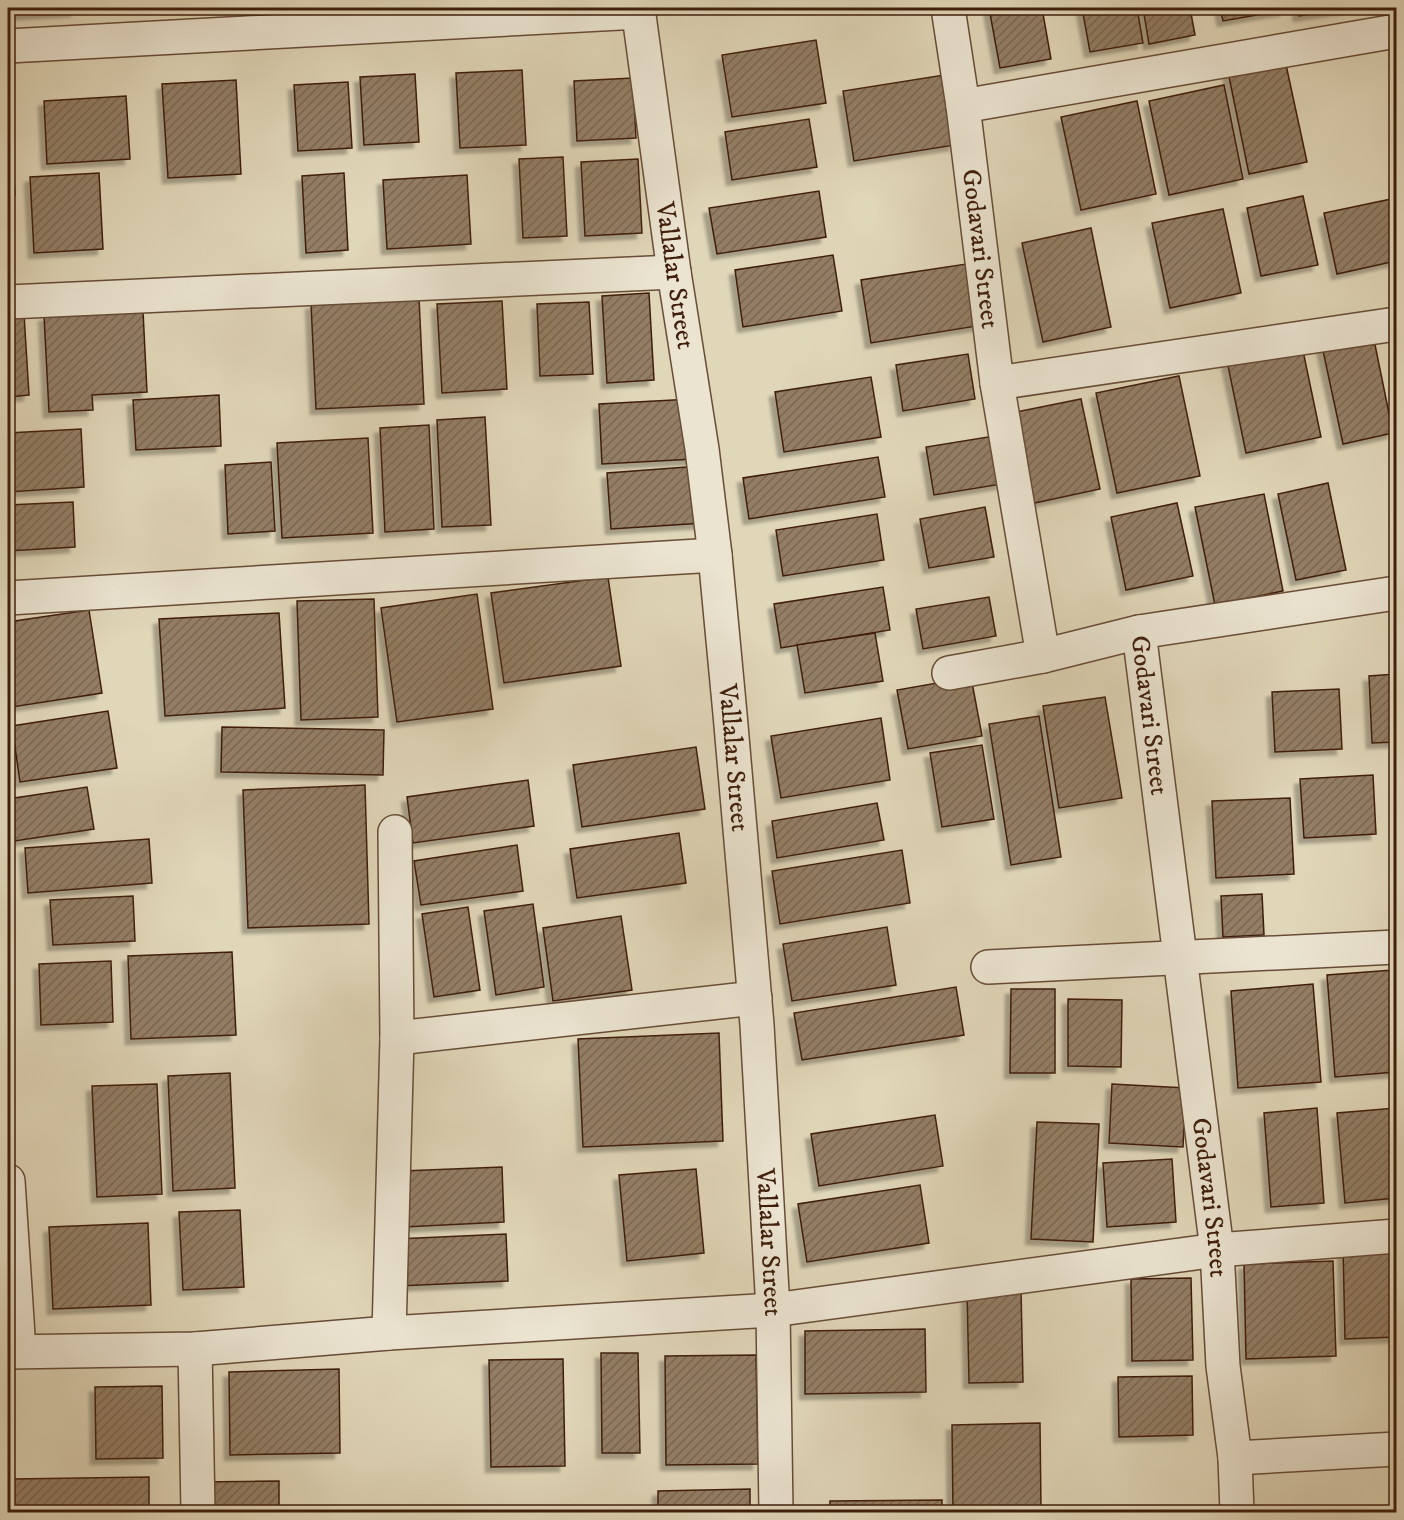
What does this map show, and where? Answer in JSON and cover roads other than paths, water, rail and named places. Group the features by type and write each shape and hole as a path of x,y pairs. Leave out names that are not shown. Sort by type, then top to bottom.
{"street":[{"name":"Godavari Street","path":"948,8 963,106 997,383 1043,656 1138,632 1217,1250 1223,1366 1235,1458 1237,1512"},
{"path":"8,46 638,10"},
{"name":"Vallalar Street","path":"638,10 674,272 702,448 715,555 755,998 773,1310 776,1512"},
{"path":"963,106 1396,31"},
{"path":"8,302 674,272"},
{"path":"997,383 1396,324"},
{"path":"8,598 715,555"},
{"path":"1138,632 1396,592"},
{"path":"948,673 1043,656"},
{"path":"389,1333 397,1038 395,832"},
{"path":"988,967 1396,948"},
{"path":"397,1038 755,998"},
{"path":"8,1181 13,1352 195,1349 389,1333 773,1310 1217,1250 1396,1236"},
{"path":"195,1349 198,1512"},
{"path":"1235,1458 1396,1449"}]}
